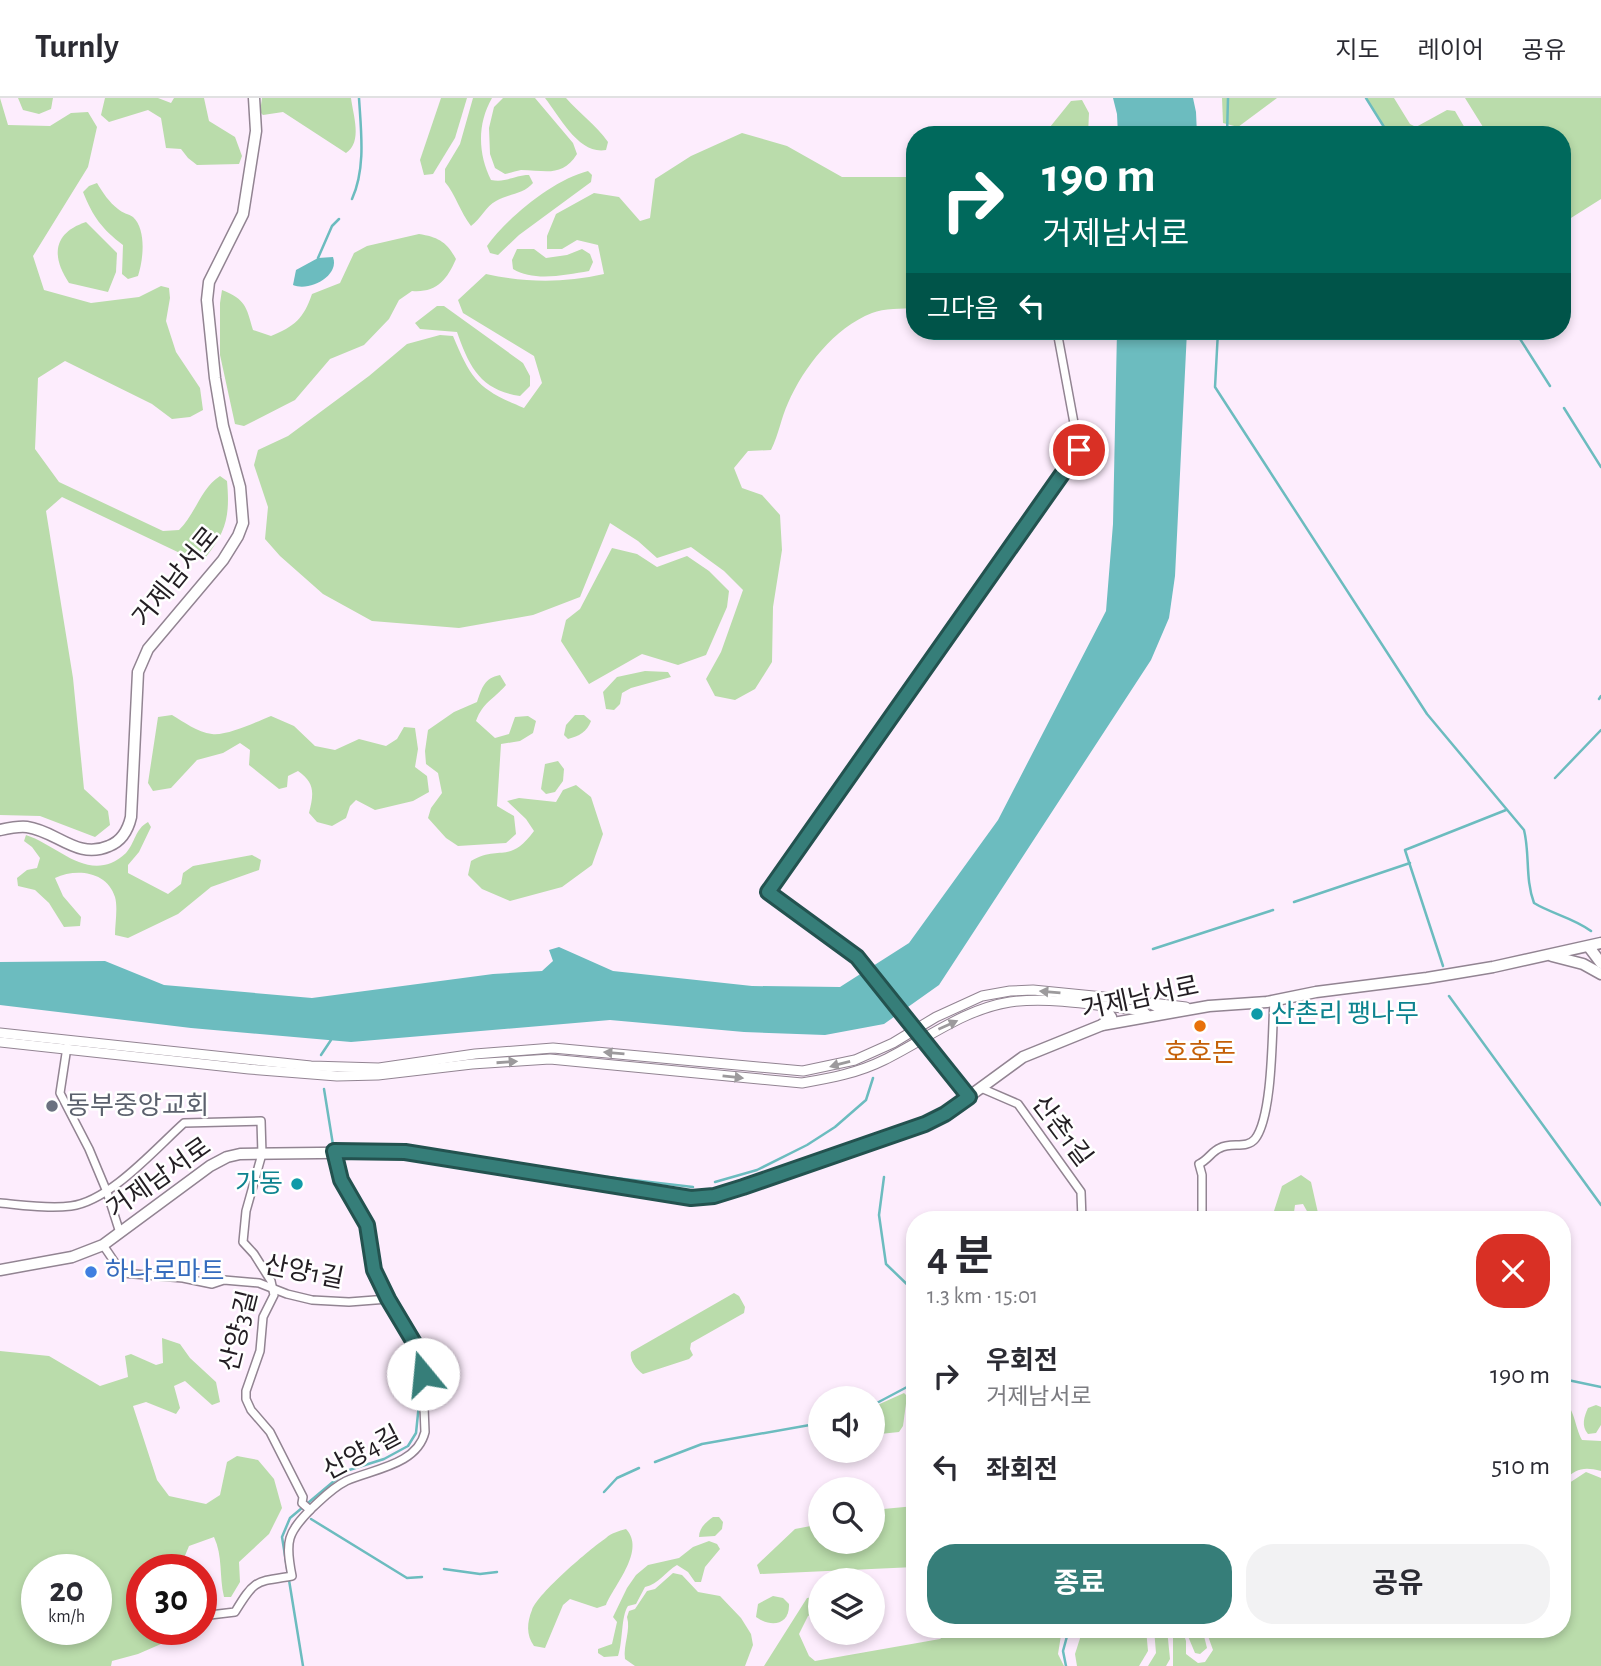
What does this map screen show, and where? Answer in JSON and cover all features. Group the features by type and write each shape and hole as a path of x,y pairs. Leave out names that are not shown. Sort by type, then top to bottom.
{"main road":[{"name":"거제남서로","path":"0,830 26,827 79,849 91,850 114,844 121,838 131,817 138,672 148,649 223,560 238,537 243,523 240,487 223,426 215,378 207,300 209,282 243,214 256,131 254,98"},
{"name":"거제남서로","path":"0,1270 72,1257 103,1245 210,1166 240,1154 405,1152 691,1198 714,1196 925,1124 945,1114 1023,1057 1102,1025 1209,1006 1274,1000 1440,976 1549,956 1601,943"},
{"path":"1589,947 1601,963"},
{"path":"1549,956 1583,964 1601,974"},
{"path":"1102,1025 1111,1017 1104,1007"}],"street":[{"path":"969,1097 857,957 768,892 1079,450 1059,340"},
{"path":"0,1042 67,1044 311,1066 379,1068 475,1054 553,1048 803,1072 855,1060 982,996 1010,991 1043,991 1181,1007 1209,1006"},
{"path":"1202,1211 1202,1175 1199,1164 1210,1158 1217,1148 1232,1144 1246,1145 1255,1139 1266,1112 1274,1000"},
{"path":"0,1033 249,1069 337,1076 378,1075 472,1064 550,1059 802,1083 831,1079 858,1071 987,1007 1010,1002 1034,1001 1104,1007 1143,1011 1148,1016"},
{"path":"1150,1003 1163,1014"},
{"path":"67,1044 60,1093 89,1149 120,1233"},
{"name":"산촌1길","path":"981,1088 1018,1104 1081,1192 1082,1211"},
{"path":"0,1203 74,1206 107,1192 184,1123 261,1121 262,1154"},
{"name":"산양4길","path":"217,1614 236,1612 250,1588 258,1581 292,1576 289,1536 296,1524 330,1490 408,1457 422,1443 425,1432 422,1356 374,1270 367,1225 341,1180 334,1151"},
{"name":"산양3길","path":"262,1154 246,1211 243,1242 254,1254 274,1288 274,1295 263,1317 260,1351 246,1391 246,1399 251,1410 270,1432 303,1497 302,1503 310,1510"},
{"name":"산양1길","path":"103,1245 122,1273 183,1278 212,1284 224,1280 260,1283 312,1300 349,1303 388,1299"}],"green space":[{"path":"0,98 8,125 50,126 71,113 88,112 97,127 88,167 33,256 44,290 91,303 139,297 161,286 169,288 166,321 176,352 200,388 203,410 190,417 172,419 152,404 65,361 38,378 35,449 59,482 163,531 179,530 213,481 220,476 227,481 228,504 225,522 218,539 205,558 184,555 62,497 46,511 73,678 84,789 108,811 110,825 95,837 40,816 0,815"},
{"path":"18,98 53,98 51,109 39,114 23,110"},
{"path":"105,98 158,98 171,103 174,98 204,98 209,121 235,137 242,156 239,164 197,165 181,149 166,148 161,118 148,110 109,122 101,115"},
{"path":"262,98 351,98 356,135 351,148 346,153 283,112 263,115 260,112"},
{"path":"441,98 467,98 455,138 433,174 424,175 420,160"},
{"path":"473,98 492,98 484,118 481,139 491,180 529,175 533,183 492,203 471,226 445,182 445,169 460,144"},
{"path":"503,98 535,98 573,143 577,154 571,162 552,171 521,170 505,174 495,168 490,154 489,128 494,107"},
{"path":"545,98 566,98 608,142 606,150 587,147 579,141"},
{"path":"1222,98 1277,98 1239,126 1223,123"},
{"path":"1366,98 1394,98 1414,126 1383,126"},
{"path":"1465,98 1601,98 1601,199 1571,218 1571,126 1482,126"},
{"path":"1082,100 1089,113 1088,126 1051,126 1071,101"},
{"path":"1447,110 1455,111 1464,126 1418,126"},
{"path":"742,133 787,146 842,177 906,177 906,308 872,313 845,328 833,339 812,363 795,389 771,450 748,451 734,468 742,488 762,495 780,515 782,550 773,607 772,662 755,689 735,700 715,696 706,679 721,652 743,590 724,571 691,547 657,558 638,541 610,523 580,597 533,615 459,628 372,621 323,594 280,556 265,539 268,507 254,465 258,450 288,436 407,344 440,335 453,336 472,374 486,389 524,408 542,383 534,356 463,313 458,300 486,274 545,281 604,274 598,245 577,240 562,249 547,249 547,236 556,214 594,193 619,197 640,221 650,218 655,179 691,156"},
{"path":"588,171 592,175 591,182 519,235 498,255 490,253 487,246 507,223 532,201 560,182"},
{"path":"97,183 112,203 133,217 137,223 143,246 138,276 128,279 122,274 123,245 99,222 83,192"},
{"path":"86,222 117,253 116,272 108,292 69,283 59,264 58,246 61,239 67,232"},
{"path":"419,234 441,241 456,259 440,284 428,290 412,291 399,300 389,319 364,345 330,359 295,400 244,426 235,424 220,355 222,290 241,301 253,330 271,336 297,321 312,294 340,283 354,253 367,246"},
{"path":"517,249 534,249 546,258 567,255 582,249 590,254 593,262 589,271 550,276 530,275 513,269 512,260"},
{"path":"437,306 444,306 523,363 530,376 530,386 520,396 495,388 472,366 457,332 420,329 415,323"},
{"path":"612,548 637,554 657,567 687,556 709,571 729,591 727,607 706,655 678,665 642,654 589,684 561,641 566,620 580,609"},
{"path":"645,671 668,672 671,677 631,688 622,693 620,704 614,710 606,709 603,692 617,677"},
{"path":"500,675 506,685 485,705 476,721 495,738 509,734 515,717 528,716 536,721 533,733 520,741 501,744 497,806 514,816 516,834 506,843 458,846 446,838 428,818 431,808 442,793 438,773 426,764 428,730 454,712 477,702 487,681"},
{"path":"172,715 196,729 212,734 233,731 271,716 294,726 315,746 335,750 359,739 386,746 397,739 404,727 415,728 418,749 415,767 427,776 429,792 413,801 375,810 356,800 350,806 346,818 332,826 317,822 309,813 312,789 304,775 298,771 288,776 287,787 279,789 249,765 250,750 240,743 223,753 197,760 171,788 153,791 148,783 158,717"},
{"path":"575,715 584,715 591,721 582,733 568,739 564,735 566,725"},
{"path":"558,761 564,769 563,781 555,792 546,794 541,789 545,764"},
{"path":"576,785 591,797 603,834 592,865 562,887 510,901 482,889 468,875 471,861 481,856 518,848 534,831 507,801 519,798 556,802 563,790"},
{"path":"148,822 151,827 139,852 128,865 128,873 168,894 181,884 183,873 193,866 252,855 261,860 259,870 211,887 178,914 128,938 115,935 115,897 111,888 98,877 72,873 55,878 63,896 81,917 80,926 64,927 49,903 35,890 18,886 17,878 27,870 37,868 40,858 24,841 26,835 75,860 100,866 113,862 126,853 140,828"},
{"path":"1301,1175 1311,1182 1318,1211 1307,1211 1303,1204 1295,1205 1294,1211 1274,1211 1282,1186"},
{"path":"734,1293 745,1307 744,1313 691,1343 693,1355 689,1359 643,1374 636,1367 631,1352"},
{"path":"162,1338 180,1344 190,1358 216,1382 220,1402 212,1405 185,1381 174,1386 180,1408 176,1414 146,1402 133,1406 157,1480 169,1496 206,1504 220,1495 227,1462 237,1456 258,1460 274,1479 282,1508 269,1534 239,1562 240,1582 231,1597 224,1597 219,1551 214,1537 189,1546 186,1554 126,1554 126,1645 159,1645 112,1661 111,1666 0,1666 0,1351 49,1356 100,1386 128,1377 125,1356 131,1354 156,1365 163,1363"},
{"path":"904,1393 906,1404 903,1426 899,1432 885,1433 885,1402"},
{"path":"1596,1405 1601,1407 1601,1425 1596,1433 1588,1434 1584,1428 1584,1418 1588,1408"},
{"path":"1571,1412 1582,1440 1601,1441 1601,1471 1589,1469 1572,1473"},
{"path":"1586,1472 1601,1478 1601,1666 1173,1666 1173,1638 1185,1638 1186,1654 1198,1663 1205,1662 1213,1650 1209,1638 1571,1638 1571,1482"},
{"path":"906,1507 906,1567 808,1568 808,1572 760,1574 757,1565 795,1529 808,1526 808,1554 885,1554 885,1509"},
{"path":"713,1517 719,1517 723,1522 722,1529 715,1536 699,1537 705,1523"},
{"path":"626,1529 633,1547 631,1557 606,1605 597,1608 570,1599 563,1605 545,1648 534,1646 528,1624 536,1602 589,1552 610,1535"},
{"path":"709,1541 717,1544 720,1549 705,1567 701,1582 695,1582 688,1572 677,1565 645,1587 636,1604 628,1606 624,1616 618,1656 604,1657 598,1653 598,1649 612,1644 617,1622 613,1617 636,1575 648,1565 679,1558 693,1547"},
{"path":"673,1573 682,1575 698,1592 720,1596 741,1618 751,1634 753,1645 745,1666 635,1666 625,1659 629,1611 635,1609 647,1591 655,1589"},
{"path":"773,1596 783,1598 789,1604 788,1611 783,1620 768,1623 756,1617 758,1604"},
{"path":"808,1598 808,1616 799,1634 809,1656 815,1661 941,1638 1061,1638 1058,1654 1064,1666 764,1666"},
{"path":"1080,1638 1147,1638 1148,1651 1139,1666 1077,1666 1075,1654"},
{"path":"1155,1638 1168,1638 1170,1659 1166,1666 1148,1666 1156,1653"},
{"path":"1189,1638 1204,1638 1207,1648 1200,1654 1195,1653"}],"water":[{"path":"1113,98 1193,98 1197,126 1118,126"},
{"path":"333,257 332,270 322,281 300,287 293,285 296,270 318,258"},
{"path":"1117,340 1187,340 1175,576 1169,618 1151,660 939,985 884,1024 825,1035 744,1032 610,1020 351,1042 191,1028 0,1005 0,962 105,961 164,985 312,998 493,974 542,971 553,961 549,950 559,947 613,971 752,986 840,987 909,943 998,820 1106,611 1113,524"}],"waterway":[{"path":"352,199 361,162 359,98"},
{"path":"1227,126 1228,98"},
{"path":"1366,98 1383,126"},
{"path":"318,258 332,226 339,219"},
{"path":"1218,340 1215,387 1427,714 1524,830 1529,885 1534,903 1591,931"},
{"path":"1521,340 1550,386"},
{"path":"1564,408 1601,467"},
{"path":"1555,778 1601,730"},
{"path":"1443,966 1405,850 1506,810"},
{"path":"1294,902 1410,863"},
{"path":"1153,949 1273,910"},
{"path":"1449,996 1601,1205"},
{"path":"321,1055 331,1040"},
{"path":"715,1182 757,1170 807,1145 835,1127 866,1100 873,1078"},
{"path":"324,1089 334,1151"},
{"path":"607,1177 693,1187"},
{"path":"884,1177 879,1215 886,1264 906,1283"},
{"path":"1571,1381 1601,1387"},
{"path":"885,1399 906,1388"},
{"path":"303,1666 282,1537 290,1518 346,1471 384,1459 408,1446 416,1433 419,1404"},
{"path":"655,1462 702,1444 808,1425"},
{"path":"604,1492 617,1478 639,1468"},
{"path":"311,1519 407,1578 422,1577"},
{"path":"444,1569 480,1574 497,1572"},
{"path":"1066,1666 1063,1651 1067,1638"}],"place":[{"name":"산촌리 팽나무","path":"1257,1014"},
{"name":"호호돈","path":"1200,1026"},
{"name":"동부중앙교회","path":"52,1106"},
{"name":"가동","path":"297,1184"},
{"name":"하나로마트","path":"91,1272"}],"route":[{"path":"423,1374 422,1356 374,1270 367,1225 341,1180 334,1151 405,1152 691,1198 714,1196 743,1187 875,1139 925,1124 969,1097 857,957 768,892 1079,450"}]}
